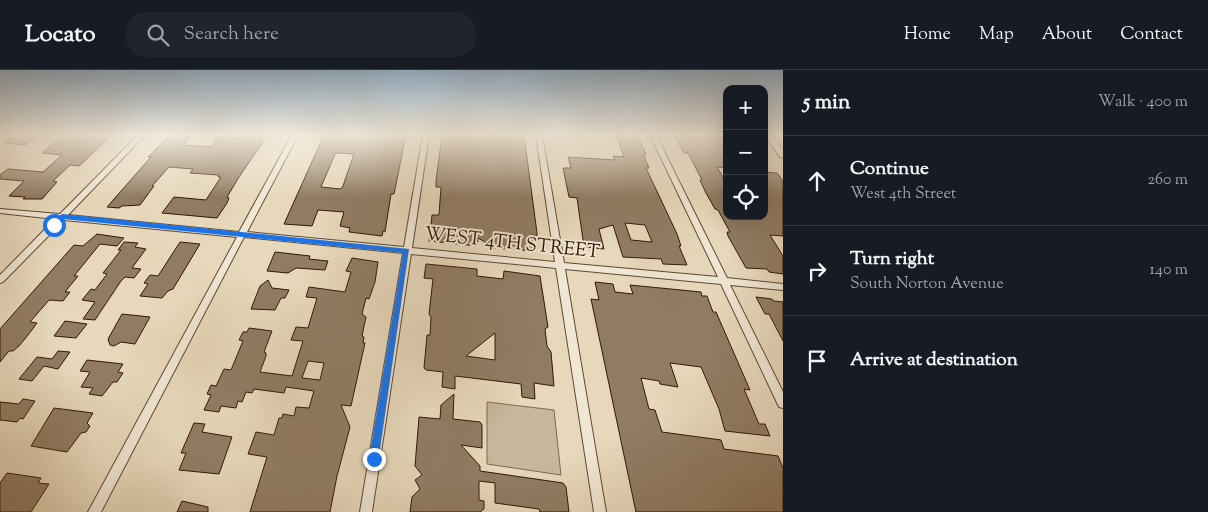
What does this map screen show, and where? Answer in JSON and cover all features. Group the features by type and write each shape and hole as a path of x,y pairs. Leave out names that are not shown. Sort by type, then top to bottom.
{"street":[{"path":"0,280 122,156"},
{"path":"94,512 284,156"},
{"path":"366,512 423,156"},
{"path":"542,156 600,512"},
{"path":"663,156 783,403"},
{"name":"WEST 4TH STREET","path":"0,211 783,287"}],"shaded area":[{"path":"487,402 554,410 561,475 487,464"}],"building":[{"path":"61,156 90,156 79,166 70,165 53,181 57,182 42,199 23,199 25,197 9,196 24,181 0,179 0,175 8,169 43,172"},
{"path":"254,156 227,197 229,198 227,203 217,218 162,213 174,197 206,200 221,177 218,177 219,175 190,173 193,169 169,167 152,186 154,186 140,205 122,206 119,208 107,207 151,157 148,157"},
{"path":"315,156 334,156 321,187 341,189 353,156 402,156 394,194 391,194 385,232 383,231 382,236 349,232 350,228 340,226 344,212 318,210 312,226 284,224"},
{"path":"439,156 527,156 537,233 537,236 532,235 534,251 495,248 478,238 477,246 429,241 432,215 439,215 441,187 436,187"},
{"path":"613,156 644,156 649,168 646,168 677,234 681,246 679,246 687,265 663,264 661,259 623,257 613,225 599,229 604,249 584,247 577,198 569,197 563,168 571,168 568,157 615,160","holes":["625,223 645,225 652,242 631,240"]},
{"path":"689,156 723,156 723,168 717,167 723,177 723,219 718,210 715,209 700,180 702,180"},
{"path":"768,172 777,173 783,181 783,236 770,235 783,256 783,274 769,272 767,269 746,268 728,236 727,232 730,232 723,220 768,220"},
{"path":"97,234 124,238 117,246 100,244 74,276 78,276 65,292 70,292 63,301 49,300 30,322 37,323 28,335 19,346 13,351 9,351 0,362 0,329 74,245 83,246"},
{"path":"124,242 138,243 135,247 146,249 132,268 141,269 134,278 125,277 121,281 95,320 83,319 95,302 82,300 91,289 95,290 107,274 103,273 121,250 118,250"},
{"path":"180,242 200,244 173,289 168,291 162,298 140,296 148,284 144,283 150,275 158,276"},
{"path":"275,252 310,256 309,259 328,261 325,270 296,268 288,273 267,271"},
{"path":"352,258 378,262 375,282 369,299 366,298 362,314 366,317 362,336 364,337 363,343 365,343 351,406 341,405 350,427 330,512 250,512 267,457 248,454 256,432 274,435 279,418 282,418 283,414 294,416 296,407 309,408 314,391 286,387 284,393 254,389 252,393 246,392 242,402 238,401 236,408 221,406 219,412 204,410 211,395 207,394 211,385 216,386 224,369 231,370 243,341 239,340 243,332 247,332 249,328 272,331 264,352 266,356 260,372 292,376 303,341 291,340 296,327 308,328 317,298 306,297 309,287 345,292 351,272 346,271","holes":["308,361 324,363 320,380 302,378"]},
{"path":"426,264 477,269 477,276 503,279 504,271 540,276 548,327 545,329 547,346 551,352 554,386 534,383 535,399 522,397 521,384 455,376 455,389 442,387 443,372 426,370 424,368 427,335 430,335 431,317 429,314 433,279 424,278","holes":["495,333 495,360 466,356"]},
{"path":"268,280 272,288 289,290 285,298 281,298 275,310 251,309 260,286"},
{"path":"595,282 613,284 615,292 633,294 630,285 701,292 702,296 707,296 713,312 716,312 750,390 744,389 759,424 765,424 770,436 725,431 719,409 701,367 670,363 678,387 641,378 649,409 655,410 662,432 721,440 724,449 778,456 783,468 783,512 636,512 591,299 599,300"},
{"path":"756,297 783,302 783,341 769,314 765,314"},
{"path":"122,314 150,317 135,344 121,342 114,346 110,345 108,339"},
{"path":"65,321 87,324 76,338 54,336"},
{"path":"58,351 70,352 58,369 44,366 32,381 19,379 37,357 52,359"},
{"path":"87,360 123,364 118,372 123,373 117,382 113,382 102,396 89,394 93,388 81,387 90,372 80,371"},
{"path":"454,394 453,419 480,422 482,425 482,448 461,445 480,466 480,471 563,483 566,487 569,512 540,512 539,509 495,503 495,483 479,481 479,500 484,501 484,509 480,512 410,512 412,497 420,489 415,480 422,475 415,466 419,417 440,419 441,405"},
{"path":"23,399 35,401 23,419 20,418 17,422 0,420 0,402 19,404"},
{"path":"54,408 93,413 87,423 90,426 86,432 81,433 67,452 31,446"},
{"path":"194,423 205,424 202,432 232,437 219,474 179,470 186,453 181,453"},
{"path":"7,473 41,478 38,483 49,484 31,512 0,512 0,483"},
{"path":"182,501 208,507 208,512 177,512"}],"route":[{"path":"54,225 62,217 407,250 374,459"}]}
